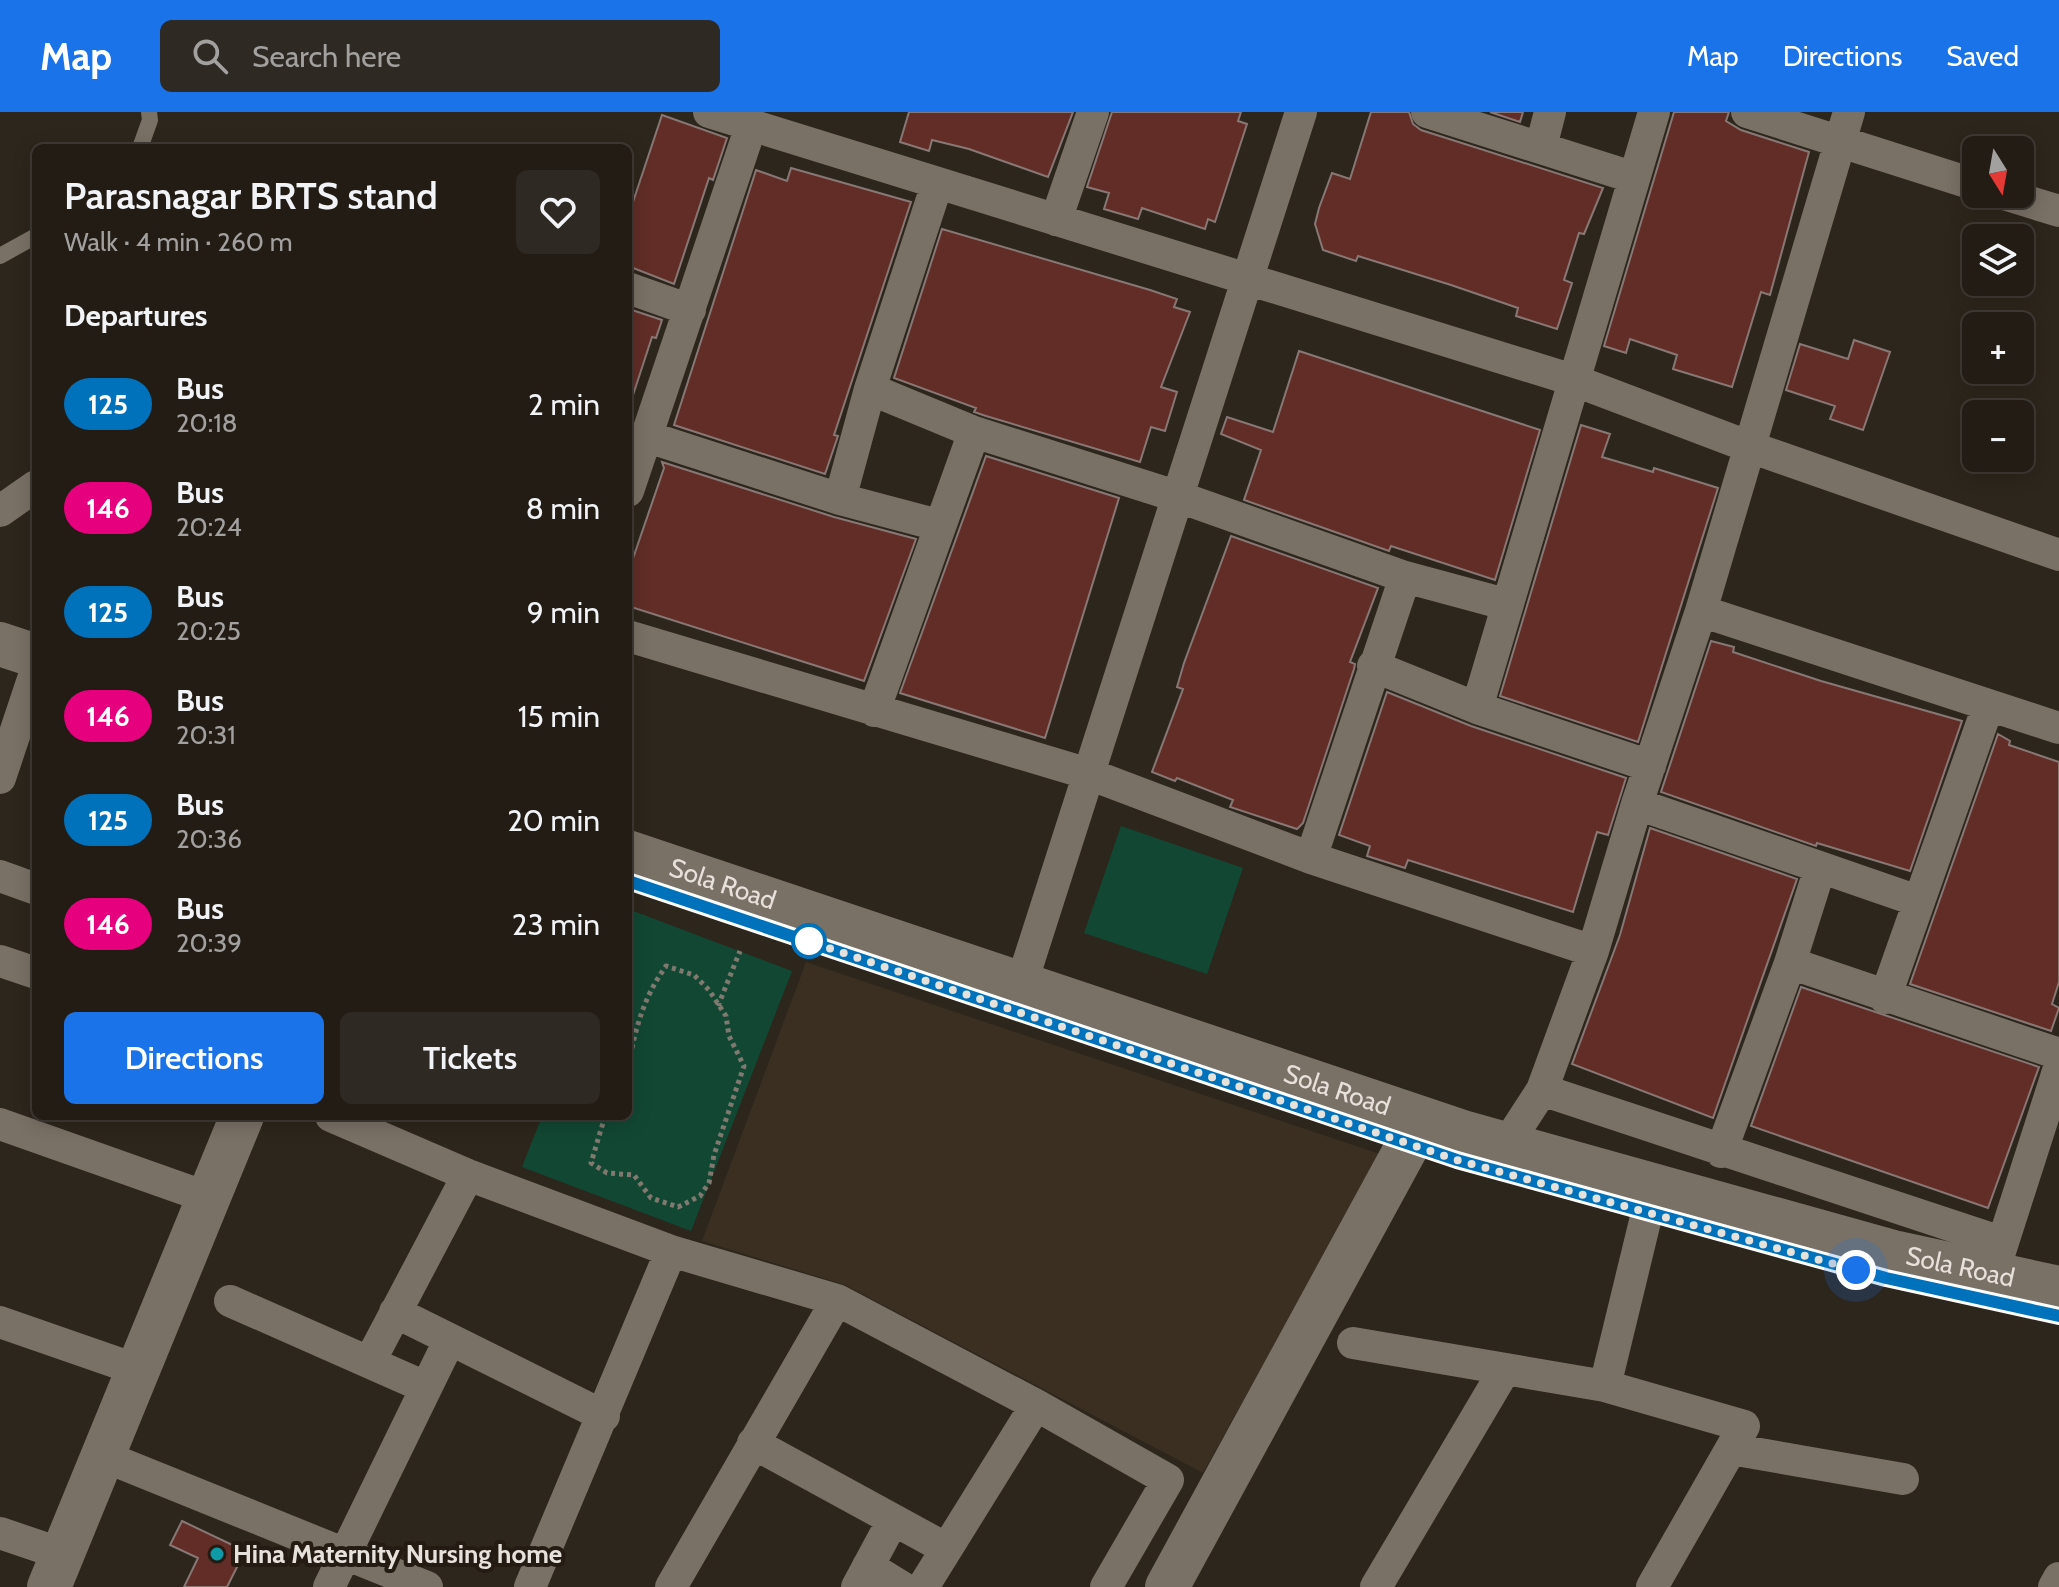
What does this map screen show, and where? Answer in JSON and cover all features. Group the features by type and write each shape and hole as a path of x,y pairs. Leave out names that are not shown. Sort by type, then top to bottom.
{"main road":[{"path":"0,644 26,671"},
{"name":"Sola Road","path":"632,853 1022,982 1415,1131 1457,1160 1886,1278 2059,1316"},
{"name":"Sola Road","path":"632,882 1415,1131 1507,1144 1893,1252 1991,1256 2059,1288"},
{"path":"56,1571 240,1120"},
{"path":"1167,1587 1415,1131"}],"street":[{"path":"709,112 1573,380 1750,447 2059,555"},
{"path":"1056,220 1093,112"},
{"path":"1022,982 1301,112"},
{"path":"1427,112 1632,177"},
{"path":"1541,147 1550,112"},
{"path":"1477,708 1505,604 1654,112"},
{"path":"1747,112 1962,181"},
{"path":"1507,1144 1542,1090 1593,951 1637,804 1701,611 1849,112"},
{"path":"632,480 751,126"},
{"path":"840,499 870,389 937,184"},
{"path":"2034,203 2059,211"},
{"path":"632,289 690,310"},
{"path":"870,389 974,432 1179,497 1405,577 1505,604"},
{"path":"874,711 938,525 974,432"},
{"path":"648,437 840,499 938,525"},
{"path":"0,511 32,489"},
{"path":"1311,858 1405,577"},
{"path":"1701,611 2059,728"},
{"path":"632,637 1089,774 1311,858 1593,951"},
{"path":"1373,666 1477,708 1650,766"},
{"path":"0,778 26,671"},
{"path":"1885,998 1988,706"},
{"path":"1637,804 1918,901"},
{"path":"1721,1152 1790,963 1820,868"},
{"path":"0,876 32,888"},
{"path":"0,961 32,972"},
{"path":"1790,963 1885,998 2059,1054"},
{"path":"1542,1090 1721,1152 1991,1256 2059,1068"},
{"path":"340,1120 468,1175 671,1251 837,1300 1036,1405 1168,1480 1106,1587"},
{"path":"0,1124 41,1126 209,1198"},
{"path":"370,1361 468,1175"},
{"path":"1605,1386 1647,1213"},
{"path":"532,1586 671,1251"},
{"path":"671,1587 837,1300"},
{"path":"230,1301 425,1387"},
{"path":"395,1312 604,1416"},
{"path":"0,1322 138,1370"},
{"path":"329,1587 449,1341"},
{"path":"1353,1343 1605,1386 1744,1426 1652,1587"},
{"path":"1376,1587 1505,1369"},
{"path":"923,1587 1036,1405"},
{"path":"753,1443 945,1548"},
{"path":"1731,1449 1903,1479"},
{"path":"103,1456 427,1587"},
{"path":"893,1520 863,1577 902,1587"},
{"path":"0,1533 56,1571"},
{"path":"2054,1587 2059,1578"}],"lane":[{"path":"141,144 150,120 149,112"},
{"path":"0,256 32,238"}],"path":[{"path":"718,1007 740,951"},
{"path":"604,1120 591,1163 607,1173 634,1175 651,1198 678,1207 700,1196 709,1183 714,1155 744,1066 729,1036 726,1016 709,990 694,975 666,966 636,1019 632,1044"}],"shaded area":[{"path":"806,962 1380,1154 1203,1473 845,1285 702,1241"}],"green space":[{"path":"1121,826 1243,868 1207,974 1084,933"},
{"path":"632,911 792,971 691,1231 522,1167 540,1120 632,1120"}],"building":[{"path":"909,112 1073,112 1048,177 969,149 932,140 929,151 900,142"},
{"path":"1112,112 1241,112 1238,121 1247,124 1215,222 1208,219 1205,229 1142,208 1138,219 1104,209 1109,193 1087,187"},
{"path":"1371,112 1409,112 1413,124 1421,130 1603,188 1584,234 1579,233 1564,280 1572,283 1557,329 1516,316 1518,308 1451,285 1358,256 1356,261 1323,250 1315,224 1319,208 1332,173 1350,179"},
{"path":"1490,112 1523,112 1520,122"},
{"path":"1674,112 1729,112 1726,121 1741,130 1809,152 1770,295 1761,292 1732,387 1673,369 1677,355 1630,339 1626,353 1604,346"},
{"path":"662,115 727,138 713,180 709,178 674,284 632,268 632,205"},
{"path":"791,168 911,202 834,435 838,436 825,474 674,425 756,170 787,181"},
{"path":"942,229 1177,299 1174,307 1190,312 1161,387 1177,392 1165,431 1151,427 1140,462 974,412 976,408 894,378"},
{"path":"632,310 662,320 656,338 652,337 633,395"},
{"path":"1854,340 1890,352 1863,430 1830,419 1835,406 1786,390 1800,344 1848,359"},
{"path":"1299,351 1540,430 1495,580 1391,546 1389,551 1244,500 1261,450 1221,434 1227,417 1273,432"},
{"path":"1581,425 1610,434 1602,457 1653,472 1654,468 1718,488 1638,742 1500,696"},
{"path":"986,456 1119,498 1045,738 900,693"},
{"path":"662,462 834,517 916,539 864,681 632,607 632,561 664,468"},
{"path":"1231,536 1378,588 1350,662 1355,664 1354,669 1303,823 1297,829 1230,807 1233,800 1177,778 1175,781 1152,772 1183,689 1177,687 1184,663"},
{"path":"1711,641 1734,647 1733,652 1821,681 1962,721 1910,871 1817,843 1816,846 1661,792"},
{"path":"1387,692 1471,726 1626,778 1608,835 1597,832 1573,912 1408,860 1405,868 1367,856 1370,846 1339,835"},
{"path":"1998,734 2010,741 2009,745 2059,762 2059,982 2052,1004 2059,1008 2051,1031 1910,984"},
{"path":"1650,828 1797,879 1713,1118 1572,1064 1620,935"},
{"path":"735,914 872,960 862,965 725,920"},
{"path":"1801,987 2039,1067 1988,1208 1751,1126"},
{"name":"Hina Maternity Nursing home","path":"182,1521 245,1551 227,1587 184,1587 198,1558 170,1545"}],"bus line":[{"name":"125","path":"632,882 1457,1160 1886,1278 2059,1316"}],"place":[{"name":"Hina Maternity Nursing home","path":"217,1554"}],"route":[{"path":"809,941 799,938 1457,1160 1856,1270"}]}
